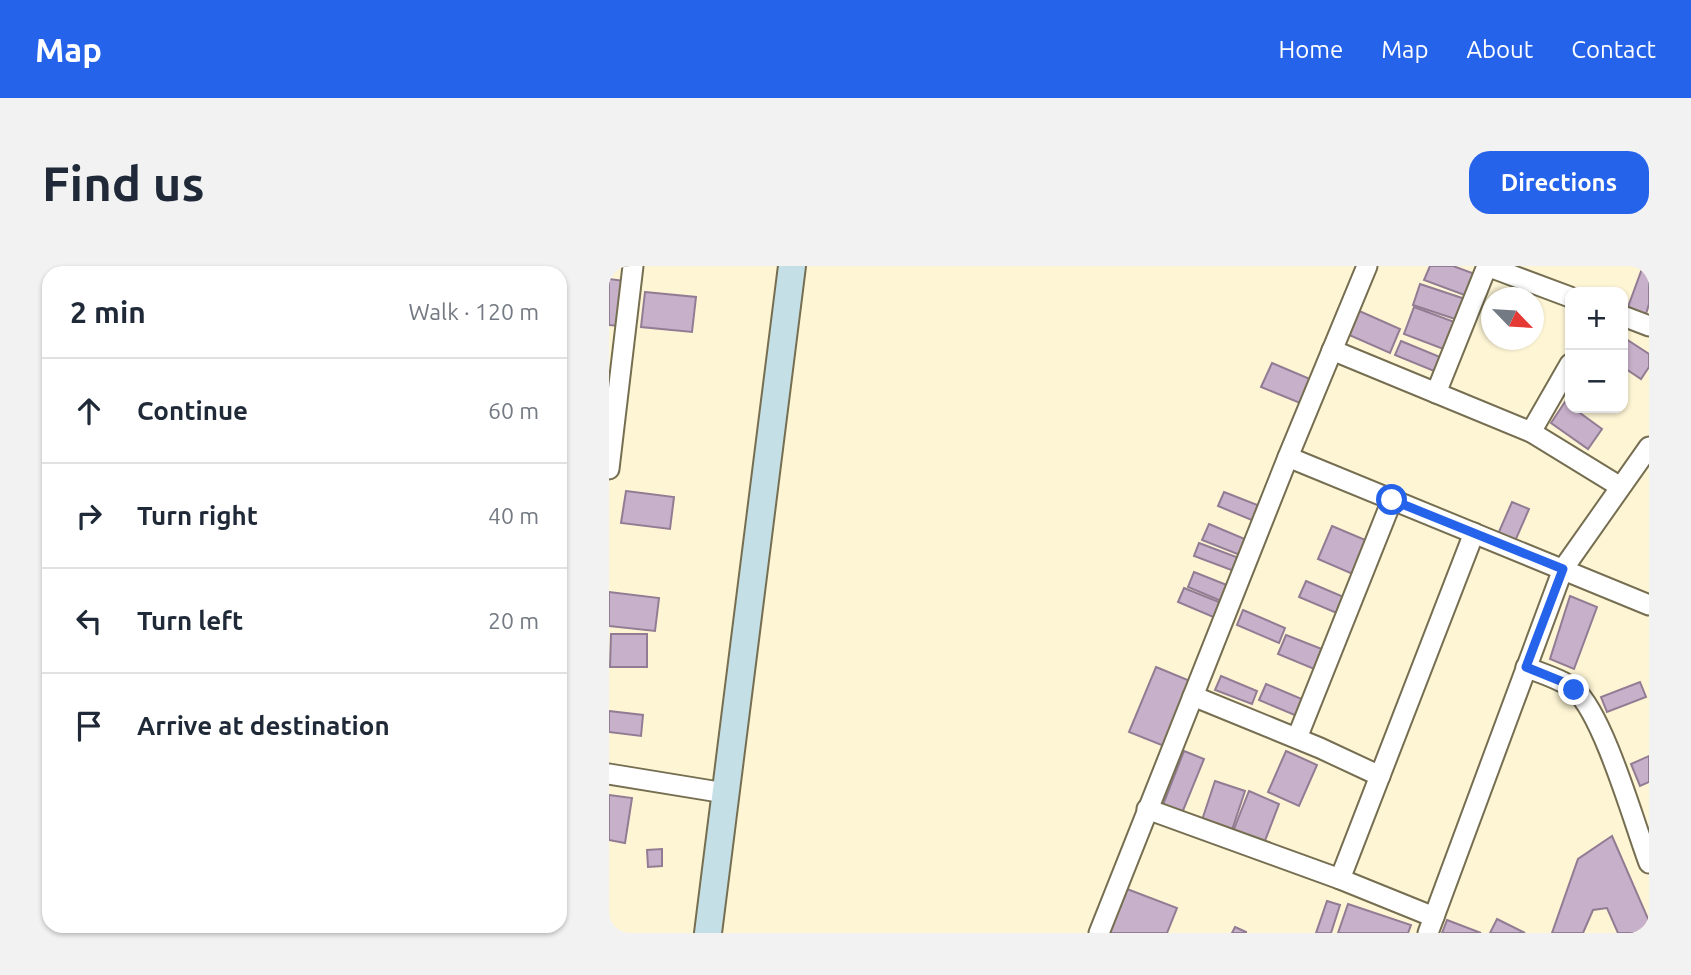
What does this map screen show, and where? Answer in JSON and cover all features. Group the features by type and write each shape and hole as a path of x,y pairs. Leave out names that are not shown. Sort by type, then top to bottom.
{"street":[{"path":"609,469 633,266"},
{"path":"708,933 793,266"},
{"path":"1098,933 1367,266"},
{"path":"1436,393 1487,266 1565,295"},
{"path":"1628,318 1649,326"},
{"path":"1332,350 1531,432 1619,486"},
{"path":"1531,432 1565,373"},
{"path":"1147,809 1340,879 1431,925 1563,569 1649,447"},
{"path":"1288,457 1649,605"},
{"path":"1297,738 1392,500"},
{"path":"1340,879 1474,533"},
{"path":"1526,667 1563,682 1585,702 1602,736 1649,863"},
{"path":"1193,696 1297,738 1380,776"},
{"path":"609,775 725,793"}],"building":[{"path":"1430,266 1453,266 1475,274 1467,296 1424,280"},
{"path":"1643,266 1649,266 1649,304 1646,314 1628,307"},
{"path":"609,279 625,281 619,326 609,325"},
{"path":"1420,284 1465,299 1458,320 1413,305"},
{"path":"645,292 696,297 692,332 641,327"},
{"path":"1414,307 1457,323 1446,350 1404,334"},
{"path":"1357,310 1400,329 1390,353 1347,334"},
{"path":"1628,340 1649,354 1649,367 1641,379 1628,370"},
{"path":"1401,341 1440,357 1434,371 1395,355"},
{"path":"1272,363 1310,379 1300,403 1261,387"},
{"path":"1565,402 1565,413 1580,413 1602,429 1588,449 1551,423"},
{"path":"626,491 674,497 670,529 621,523"},
{"path":"1224,492 1260,506 1254,521 1218,506"},
{"path":"1512,502 1529,509 1512,548 1495,541"},
{"path":"1209,524 1247,540 1240,555 1202,540"},
{"path":"1332,526 1370,542 1355,575 1318,559"},
{"path":"1199,543 1239,558 1234,571 1194,556"},
{"path":"1194,572 1232,587 1226,603 1188,587"},
{"path":"1306,581 1346,598 1339,614 1299,597"},
{"path":"1184,588 1224,604 1218,619 1178,602"},
{"path":"609,592 659,598 655,631 609,626"},
{"path":"1570,596 1597,607 1574,669 1550,659"},
{"path":"1243,610 1285,628 1279,643 1237,625"},
{"path":"611,634 647,634 647,667 610,667"},
{"path":"1286,635 1327,651 1319,671 1278,654"},
{"path":"1156,667 1195,683 1169,748 1129,732"},
{"path":"1221,676 1257,691 1252,704 1215,690"},
{"path":"1640,682 1646,697 1607,712 1601,697"},
{"path":"1266,684 1304,700 1297,716 1259,700"},
{"path":"609,711 643,715 641,736 609,732"},
{"path":"1184,751 1204,759 1180,818 1161,810"},
{"path":"1286,751 1317,765 1299,806 1268,792"},
{"path":"1649,756 1649,782 1640,786 1631,764"},
{"path":"1215,781 1245,791 1231,833 1201,823"},
{"path":"1249,791 1279,804 1263,846 1232,834"},
{"path":"609,795 632,798 625,843 609,840"},
{"path":"1612,836 1649,921 1649,933 1618,933 1607,908 1593,910 1583,933 1552,933 1578,859"},
{"path":"662,849 662,866 648,867 647,850"},
{"path":"1127,889 1177,908 1167,933 1110,933"},
{"path":"1327,901 1340,905 1331,933 1316,933"},
{"path":"1348,904 1411,925 1408,933 1338,933"},
{"path":"1497,919 1525,933 1490,933"},
{"path":"1447,920 1481,933 1442,933"},
{"path":"1235,927 1246,932 1246,933 1232,933"}],"route":[{"path":"1392,500 1563,569 1526,667 1563,682 1574,690"}]}
